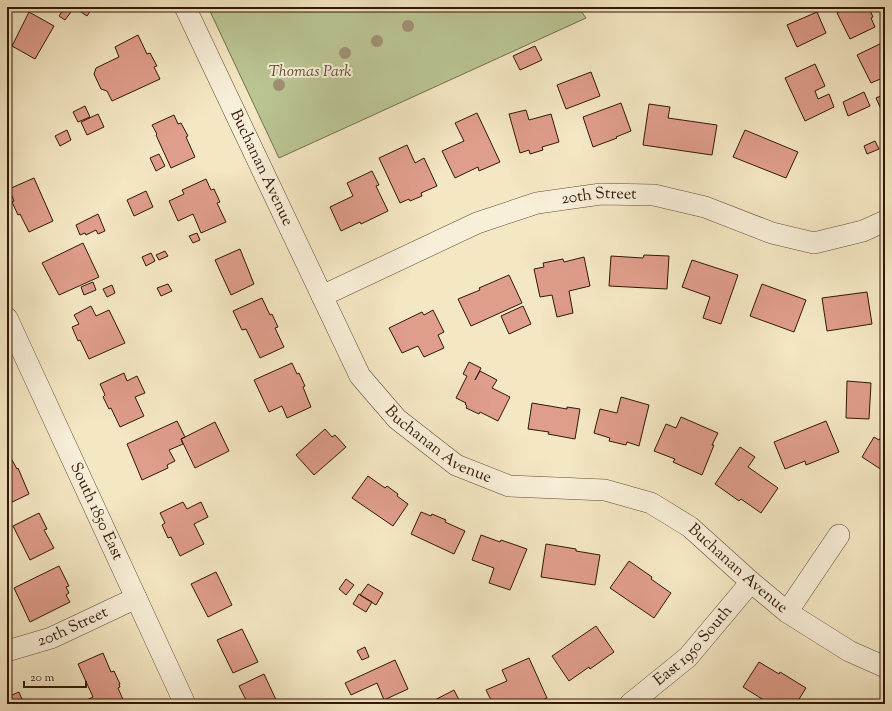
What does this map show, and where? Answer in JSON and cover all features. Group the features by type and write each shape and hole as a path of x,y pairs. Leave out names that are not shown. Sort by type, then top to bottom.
{"street":[{"name":"Buchanan Avenue","path":"185,7 360,376 397,419 456,465 509,486 605,490 651,504 690,527 787,612 849,651 885,667"},
{"name":"20th Street","path":"322,296 477,223 537,203 601,194 654,195 706,207 772,233 814,243 863,232 885,221"},
{"name":"South 1850 East","path":"7,318 185,704"},
{"path":"787,612 839,535"},
{"name":"East 1950 South","path":"630,704 688,657 751,582"},
{"name":"20th Street","path":"7,651 51,638 136,598"}],"green space":[{"name":"Thomas Park","path":"208,7 578,7 586,18 279,158"}],"building":[{"path":"65,7 71,12 65,20 59,16"},
{"path":"80,7 93,7 87,16 78,10"},
{"path":"849,7 869,8 875,27 850,39 837,13"},
{"path":"29,12 54,26 35,59 12,46"},
{"path":"817,12 826,33 797,47 787,25"},
{"path":"138,35 147,54 150,53 157,66 154,67 160,79 112,101 107,91 101,89 94,74 96,68 119,57 115,47"},
{"path":"882,43 885,49 885,77 871,83 857,55"},
{"path":"535,46 542,60 520,70 513,56"},
{"path":"815,64 825,86 815,91 818,99 829,94 834,107 805,121 785,78"},
{"path":"591,72 600,96 566,109 557,85"},
{"path":"864,92 870,106 848,116 843,102"},
{"path":"885,94 885,118 876,98"},
{"path":"621,103 631,131 593,147 583,117"},
{"path":"649,104 670,107 668,118 717,125 712,155 643,145"},
{"path":"85,106 90,117 78,122 73,112"},
{"path":"526,110 529,120 551,114 559,142 542,147 543,150 530,154 529,150 520,153 509,114"},
{"path":"477,113 500,162 479,171 478,167 455,178 442,151 464,141 455,123"},
{"path":"98,114 104,127 87,135 81,122"},
{"path":"174,115 178,124 181,123 188,136 186,137 195,157 171,168 152,125"},
{"path":"67,130 71,140 60,146 55,136"},
{"path":"745,130 798,152 786,178 733,157"},
{"path":"875,141 879,149 867,154 864,146"},
{"path":"407,145 415,163 424,158 437,186 421,193 422,196 400,203 379,158"},
{"path":"159,154 165,166 156,171 150,158"},
{"path":"372,171 379,185 376,186 388,211 361,224 360,222 341,231 330,207 353,196 347,183"},
{"path":"34,178 53,221 29,232 20,214 18,215 12,202 14,201 9,189"},
{"path":"206,179 211,190 214,189 220,202 217,203 226,222 201,233 193,214 178,221 169,201 184,194 182,190"},
{"path":"146,191 153,207 134,216 127,200"},
{"path":"98,214 105,231 98,234 96,230 86,235 85,233 80,235 76,225"},
{"path":"197,233 200,240 193,243 189,236"},
{"path":"83,243 99,277 59,295 42,263"},
{"path":"240,249 254,284 231,295 215,260"},
{"path":"165,251 168,256 159,260 156,255"},
{"path":"151,253 155,261 146,266 142,257"},
{"path":"644,255 669,256 667,289 609,286 611,256 643,258"},
{"path":"584,257 590,286 569,291 573,313 557,317 552,295 540,297 534,269 544,267 543,263 563,259 564,262"},
{"path":"692,260 738,275 721,324 703,318 710,297 682,287"},
{"path":"509,275 522,303 471,326 458,299 480,290 479,288"},
{"path":"93,282 96,290 84,295 81,287"},
{"path":"168,284 172,291 161,296 157,288"},
{"path":"762,284 806,300 794,332 750,316"},
{"path":"112,285 115,293 107,297 103,289"},
{"path":"867,292 872,324 827,331 822,298"},
{"path":"262,298 270,315 272,314 278,327 275,328 284,347 260,358 246,329 242,330 233,311"},
{"path":"91,306 96,316 109,310 125,343 89,359 80,340 78,341 72,327 79,324 74,315"},
{"path":"523,306 531,324 509,334 501,316"},
{"path":"433,310 444,332 438,335 444,348 424,357 418,346 402,353 389,328 422,312 424,315"},
{"path":"469,362 481,368 475,380 480,371 497,380 492,388 510,397 498,421 480,412 479,414 466,408 466,403 456,398 467,376 463,374"},
{"path":"292,363 305,386 303,387 311,407 287,418 282,406 269,412 254,380"},
{"path":"124,373 127,381 137,376 145,393 135,397 144,416 120,427 111,408 109,409 103,397 105,395 100,384"},
{"path":"847,381 871,383 869,419 846,418"},
{"path":"621,397 649,405 639,446 627,442 626,445 609,441 610,438 594,433 600,409 617,413"},
{"path":"532,403 567,409 567,407 580,409 575,439 548,434 549,432 528,429"},
{"path":"681,417 718,433 712,445 714,445 702,475 673,462 675,459 654,451 666,424 676,428"},
{"path":"177,421 185,437 181,439 183,444 169,450 175,461 167,465 168,468 142,480 127,444"},
{"path":"826,421 839,452 806,465 805,461 785,469 774,442"},
{"path":"215,422 229,451 195,468 181,439"},
{"path":"325,429 332,437 335,435 346,447 314,475 296,455"},
{"path":"885,431 885,467 882,470 862,457 874,437 879,440"},
{"path":"740,447 755,457 748,467 778,488 761,513 741,499 739,501 715,484"},
{"path":"7,451 17,469 18,468 29,494 8,504"},
{"path":"368,476 385,488 387,486 408,504 393,526 352,498"},
{"path":"183,502 187,509 201,502 208,517 194,524 204,544 180,556 171,537 168,538 162,525 165,523 160,513"},
{"path":"421,512 431,516 432,514 446,520 445,522 465,531 454,554 411,534"},
{"path":"39,513 47,529 44,530 54,548 30,560 13,526"},
{"path":"481,535 527,549 510,590 489,583 494,568 472,560"},
{"path":"546,544 600,555 595,585 541,577"},
{"path":"629,561 652,577 651,579 671,593 654,618 610,588"},
{"path":"59,566 69,586 66,587 69,593 66,595 70,602 30,622 14,588"},
{"path":"216,572 232,605 208,617 191,584"},
{"path":"346,579 354,585 346,595 339,589"},
{"path":"368,584 383,593 376,605 360,595"},
{"path":"359,594 372,602 366,612 353,604"},
{"path":"596,626 614,652 590,669 589,667 569,681 552,656"},
{"path":"242,629 258,662 233,673 217,640"},
{"path":"365,647 369,657 362,660 357,651"},
{"path":"103,653 111,672 114,671 120,684 120,687 118,688 124,702 119,704 78,704 93,697 78,664"},
{"path":"529,658 547,698 534,704 493,704 486,690 507,681 502,670"},
{"path":"395,660 408,689 384,700 377,683 351,695 345,683"},
{"path":"759,662 779,674 780,672 806,688 796,704 770,704 743,687"},
{"path":"264,674 278,704 248,704 239,686"},
{"path":"454,690 461,704 427,704"},
{"path":"19,692 24,704 7,704 7,697"}]}
